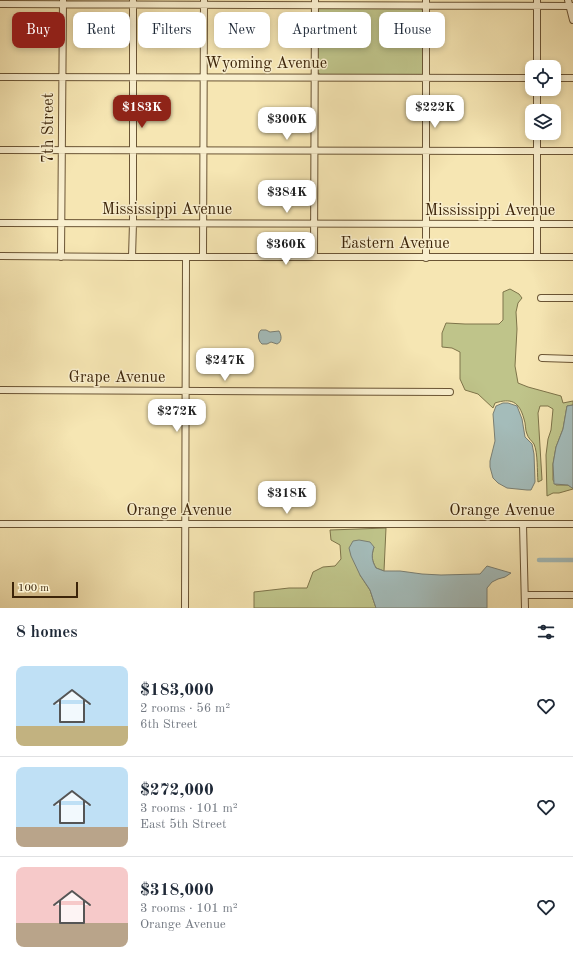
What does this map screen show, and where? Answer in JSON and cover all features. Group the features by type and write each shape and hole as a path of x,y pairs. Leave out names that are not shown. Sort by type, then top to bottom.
{"street":[{"path":"0,4 63,2 537,3 570,4 573,20"},
{"name":"7th Street","path":"61,257 63,2"},
{"path":"132,257 133,2"},
{"path":"203,257 204,2"},
{"path":"314,257 315,2"},
{"path":"426,3 426,258"},
{"path":"537,3 537,60"},
{"name":"Wyoming Avenue","path":"0,77 525,78"},
{"path":"561,78 573,78"},
{"path":"537,140 537,257"},
{"path":"0,150 573,151"},
{"name":"Mississippi Avenue","path":"0,223 573,224"},
{"name":"Eastern Avenue","path":"0,256 426,258 573,257"},
{"path":"185,608 186,257"},
{"path":"541,298 573,298"},
{"path":"542,358 573,358"},
{"name":"Grape Avenue","path":"0,390 450,392"},
{"name":"Orange Avenue","path":"0,524 573,524"},
{"path":"522,524 525,595 524,608"},
{"path":"525,595 573,595"}],"green space":[{"path":"319,8 422,9 424,12 379,12 379,48 423,48 423,75 321,75 317,72 317,48 371,48 371,12 317,11"},
{"path":"510,289 519,294 522,298 518,303 516,312 517,329 515,366 518,383 561,396 563,403 573,401 573,405 567,406 563,429 556,447 553,464 553,480 556,485 568,485 573,489 553,493 547,496 546,455 553,409 548,406 540,406 538,413 542,480 538,482 537,457 535,448 526,431 525,421 520,408 514,402 506,401 495,403 493,408 478,394 465,390 460,379 460,352 452,348 442,347 442,333 446,323 499,324 503,320 503,292"},
{"path":"386,528 384,571 376,568 372,558 374,547 360,575 370,590 376,608 254,608 254,592 289,588 307,588 313,572 323,567 335,566 341,559 340,545 331,540 330,530"}],"water":[{"path":"261,330 270,332 279,331 281,335 280,342 277,344 271,342 262,344 258,337"},
{"path":"503,403 517,406 522,419 525,437 532,444 534,454 535,482 531,490 507,488 493,478 490,461 495,441 493,414 496,406"},
{"path":"573,405 572,488 568,485 554,484 553,464 556,447 563,429 567,406"},
{"path":"359,540 370,542 374,547 372,556 376,568 384,571 441,575 480,574 487,566 511,573 492,582 487,588 487,608 376,608 370,590 360,575 349,548 353,541"}],"waterway":[{"path":"539,560 573,560"}]}
